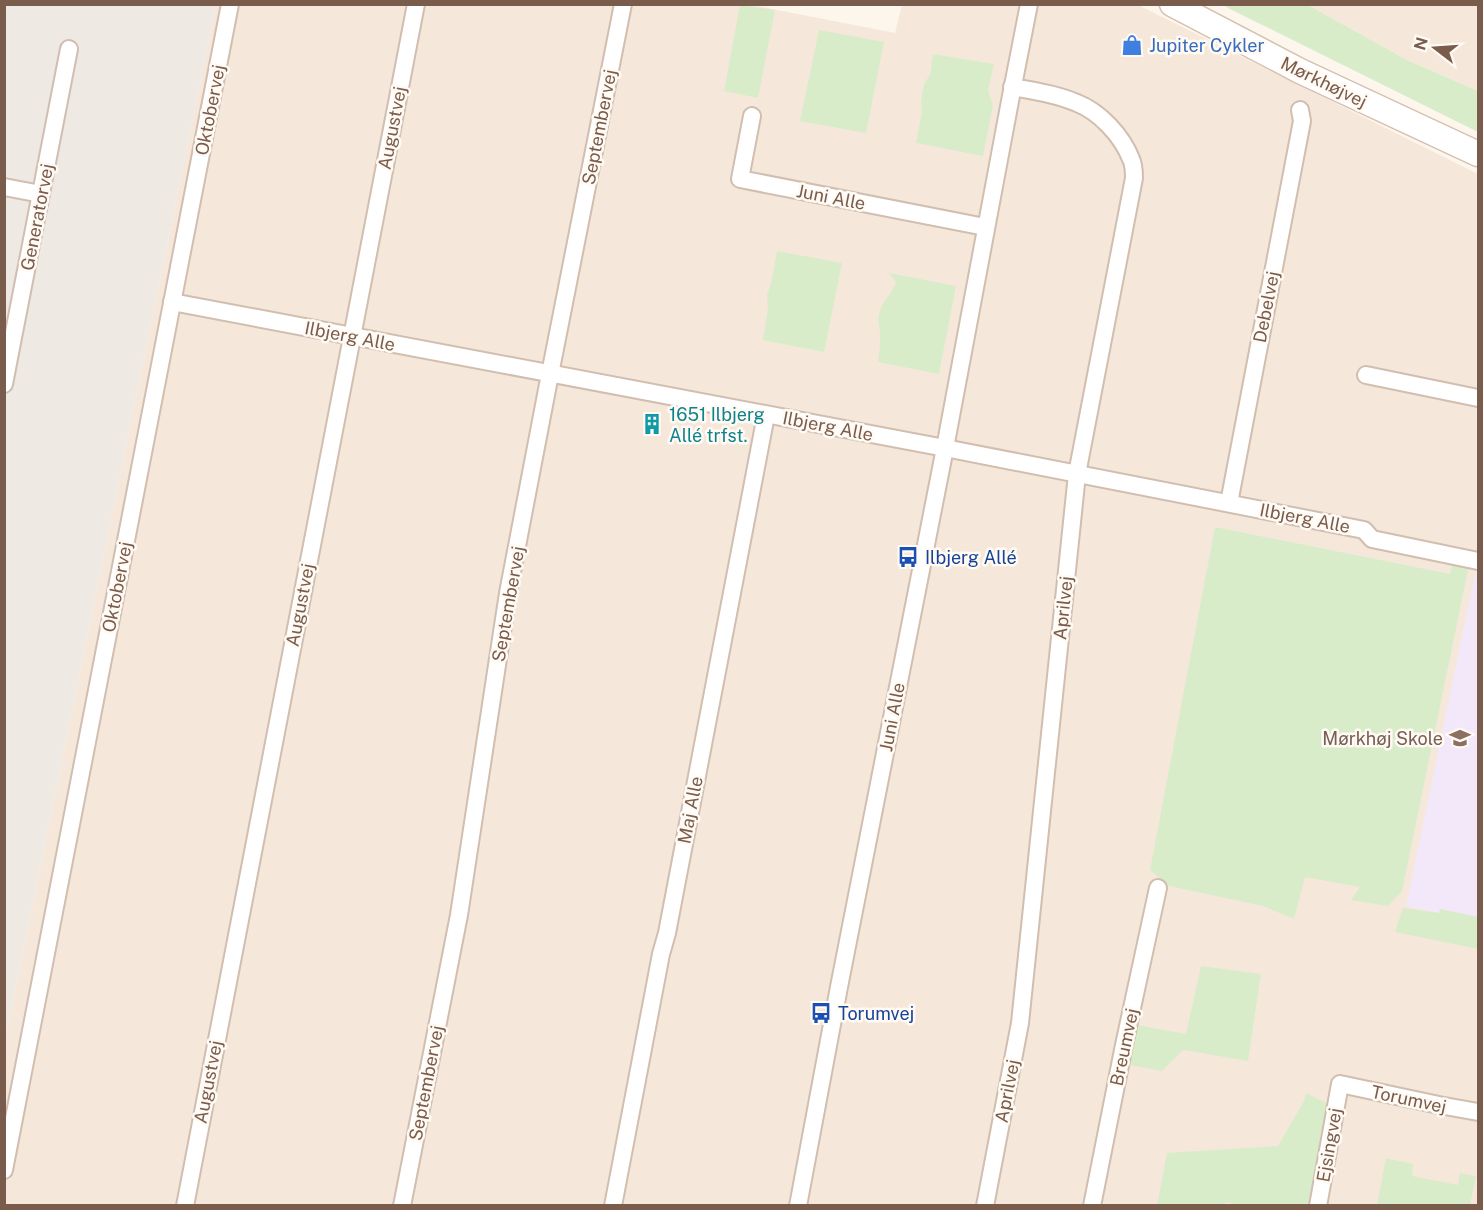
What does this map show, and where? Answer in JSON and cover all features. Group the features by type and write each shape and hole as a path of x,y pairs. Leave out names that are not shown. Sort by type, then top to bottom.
{"street":[{"name":"Oktobervej","path":"4,1170 230,4"},
{"name":"Augustvej","path":"185,1206 416,4"},
{"name":"Septembervej","path":"402,1206 459,915 508,593 623,4"},
{"name":"Juni Alle","path":"798,1206 1029,4"},
{"name":"Mørkhøjvej","path":"1172,4 1300,71 1479,154"},
{"name":"Generatorvej","path":"4,384 69,49"},
{"name":"Aprilvej","path":"985,1206 1020,1023 1077,474 1134,178 1132,161 1124,144 1111,128 1086,108 1062,98 1012,87"},
{"name":"Debelvej","path":"1229,503 1302,121 1300,110"},
{"name":"Juni Alle","path":"752,116 740,179 985,227"},
{"path":"4,187 41,194"},
{"name":"Ilbjerg Alle","path":"172,302 1229,503 1364,530 1372,539 1479,561"},
{"path":"1366,375 1479,398"},
{"name":"Maj Alle","path":"613,1206 766,415"},
{"name":"Breumvej","path":"1092,1206 1158,888"},
{"name":"Torumvej","path":"1340,1084 1439,1106 1479,1112"},
{"name":"Ejsingvej","path":"1318,1206 1340,1084"}],"shaded area":[{"path":"746,4 895,33 902,5 1138,5 1478,174 1478,1205 5,1206 5,1039 216,5"},
{"path":"5,5 216,5 5,1039"},
{"path":"1308,5 1478,5 1478,91 1407,60"},
{"name":"Mørkhøj Skole","path":"1476,570 1478,571 1478,917 1440,909 1439,913 1406,906"}],"green space":[{"path":"740,5 775,10 758,98 724,91"},
{"path":"1224,5 1308,5 1407,60 1478,91 1478,132 1230,9"},
{"path":"819,30 884,42 866,133 800,121"},
{"path":"933,54 994,64 988,91 993,105 983,156 916,143 924,84 930,75"},
{"path":"777,251 842,263 824,352 763,340 768,308 767,295"},
{"path":"889,273 956,286 939,374 878,362 879,314 896,282"},
{"path":"1215,527 1450,574 1453,562 1469,565 1402,891 1388,906 1351,900 1360,887 1305,877 1294,919 1263,906 1169,886 1150,870"},
{"path":"1403,908 1439,913 1440,909 1478,917 1478,949 1395,932"},
{"path":"1201,966 1261,974 1248,1061 1183,1050 1162,1071 1124,1064 1132,1024 1186,1034"},
{"path":"1306,1093 1330,1105 1313,1205 1246,1206 1226,1202 1225,1205 1157,1206 1167,1153 1278,1146 1304,1101"},
{"path":"1386,1158 1413,1164 1412,1176 1458,1185 1460,1173 1476,1176 1470,1205 1377,1205"}],"place":[{"name":"Jupiter Cykler","path":"1132,45"},
{"name":"1651 Ilbjerg Allé trfst.","path":"652,424"},
{"name":"Ilbjerg Allé","path":"908,557"},
{"name":"Mørkhøj Skole","path":"1460,738"},
{"name":"Torumvej","path":"821,1013"}]}
